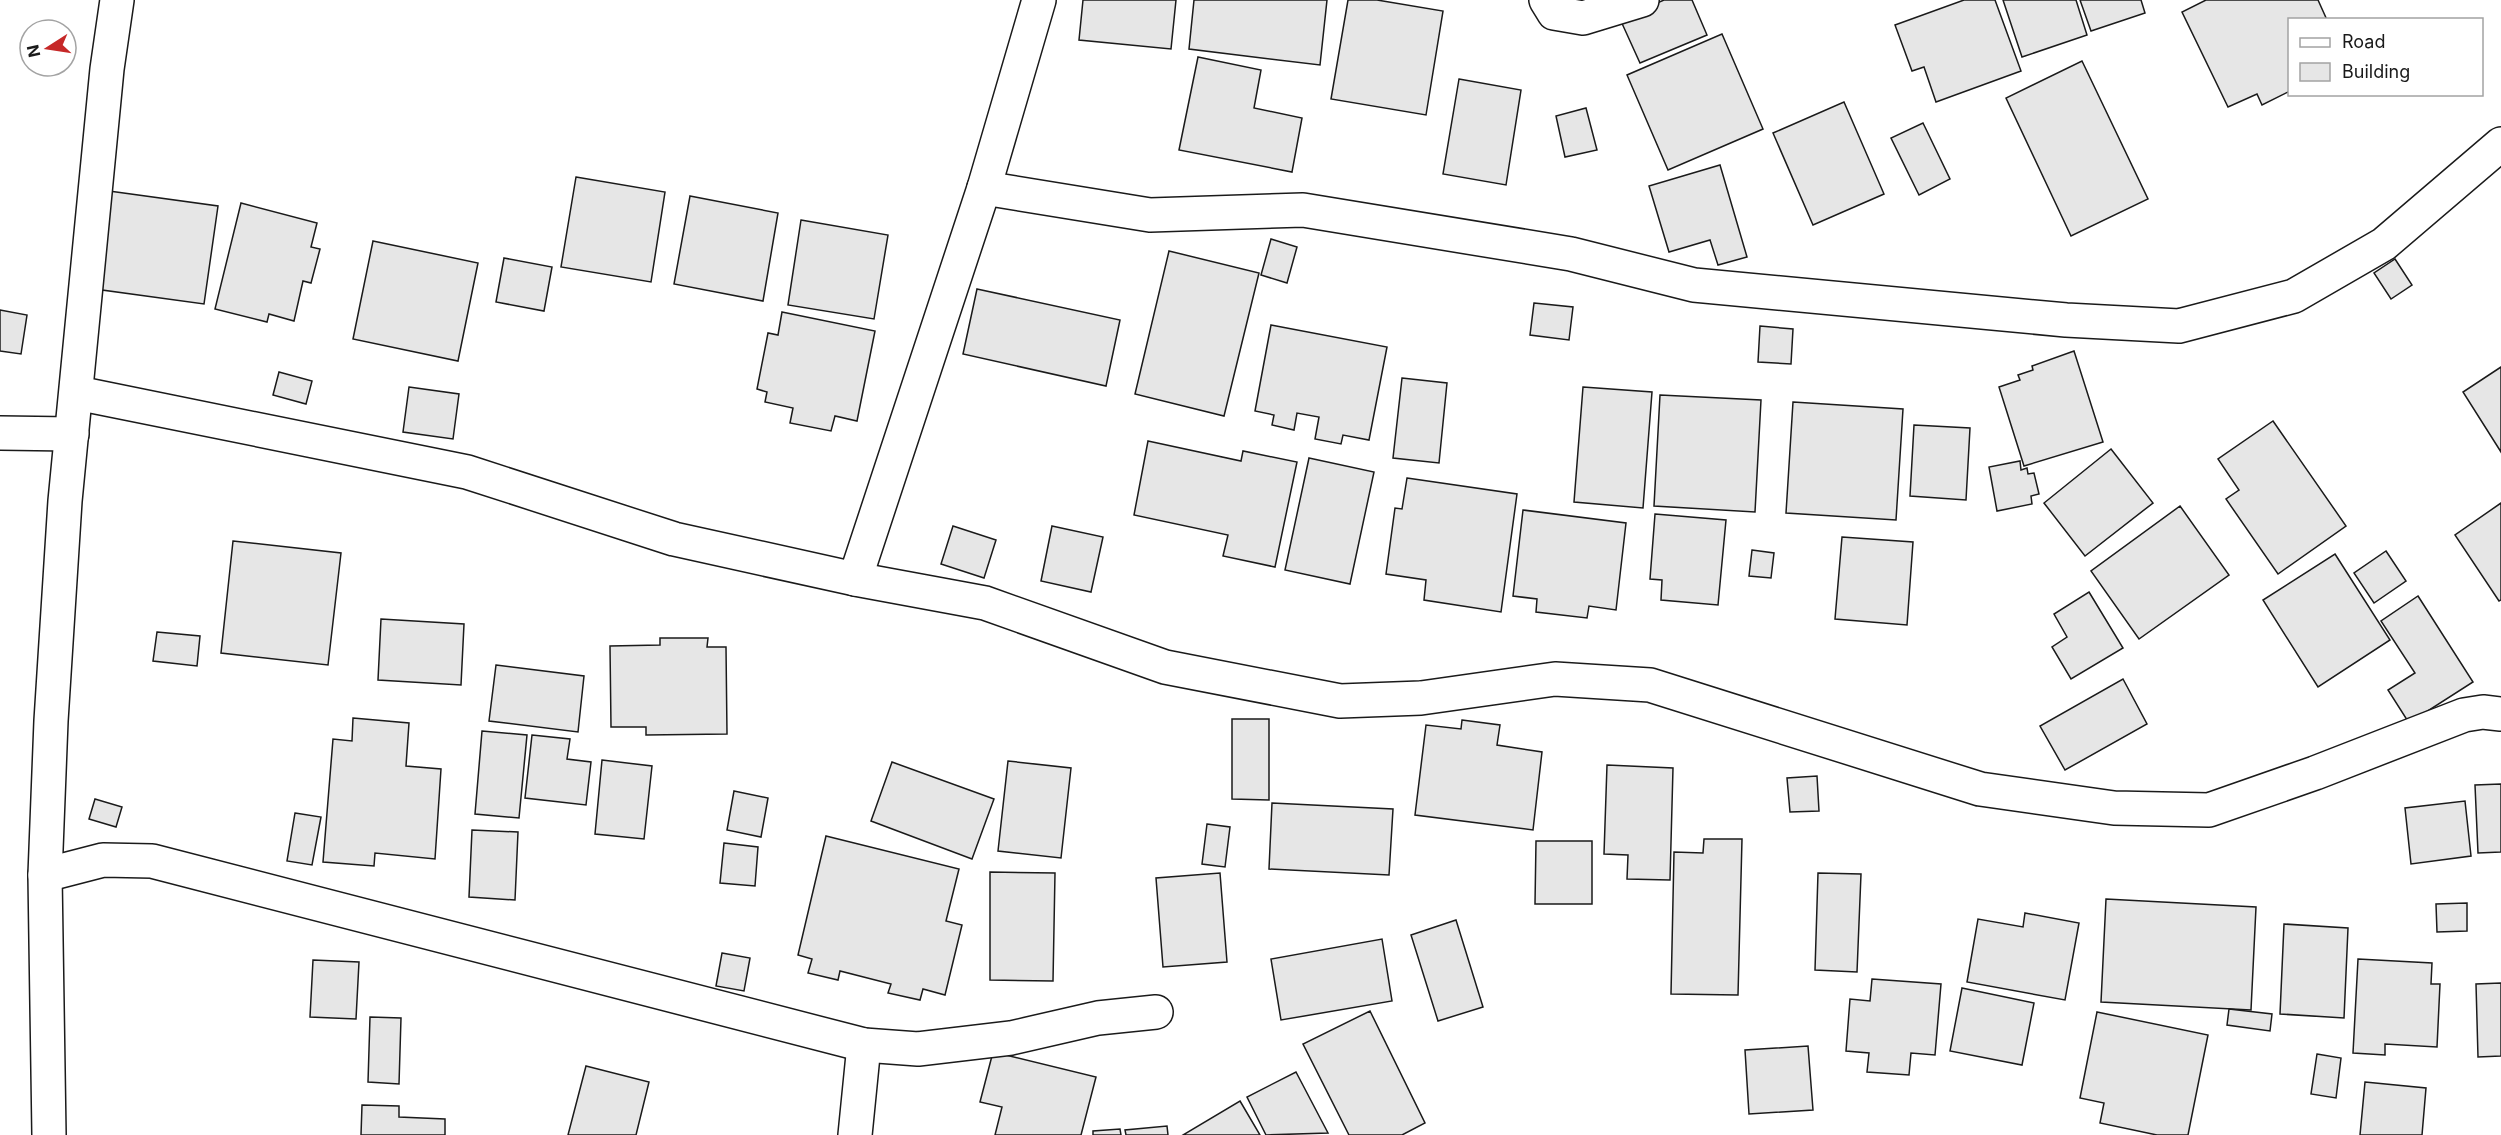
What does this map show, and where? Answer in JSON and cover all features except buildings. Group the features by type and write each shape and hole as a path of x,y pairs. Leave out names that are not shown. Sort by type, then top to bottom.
{"street":[{"path":"49,1135 45,875 65,501 107,69 117,0"},
{"path":"855,579 984,188 1039,0"},
{"path":"1546,0 1554,13 1583,18 1642,0"},
{"path":"984,188 1150,215 1303,210 1571,254 1694,285 2066,320 2179,326 2294,296 2384,244 2501,144"},
{"path":"77,393 467,472 674,539 855,579 985,603 1165,667 1340,701 1421,698 1555,679 1650,685 1980,789 2114,808 2209,810 2315,773 2464,715 2483,712 2501,714"},
{"path":"0,433 72,434"},
{"path":"45,875 103,860 152,861 864,1045 918,1049 1011,1038 1098,1018 1156,1012"},
{"path":"855,1135 864,1045"}]}
